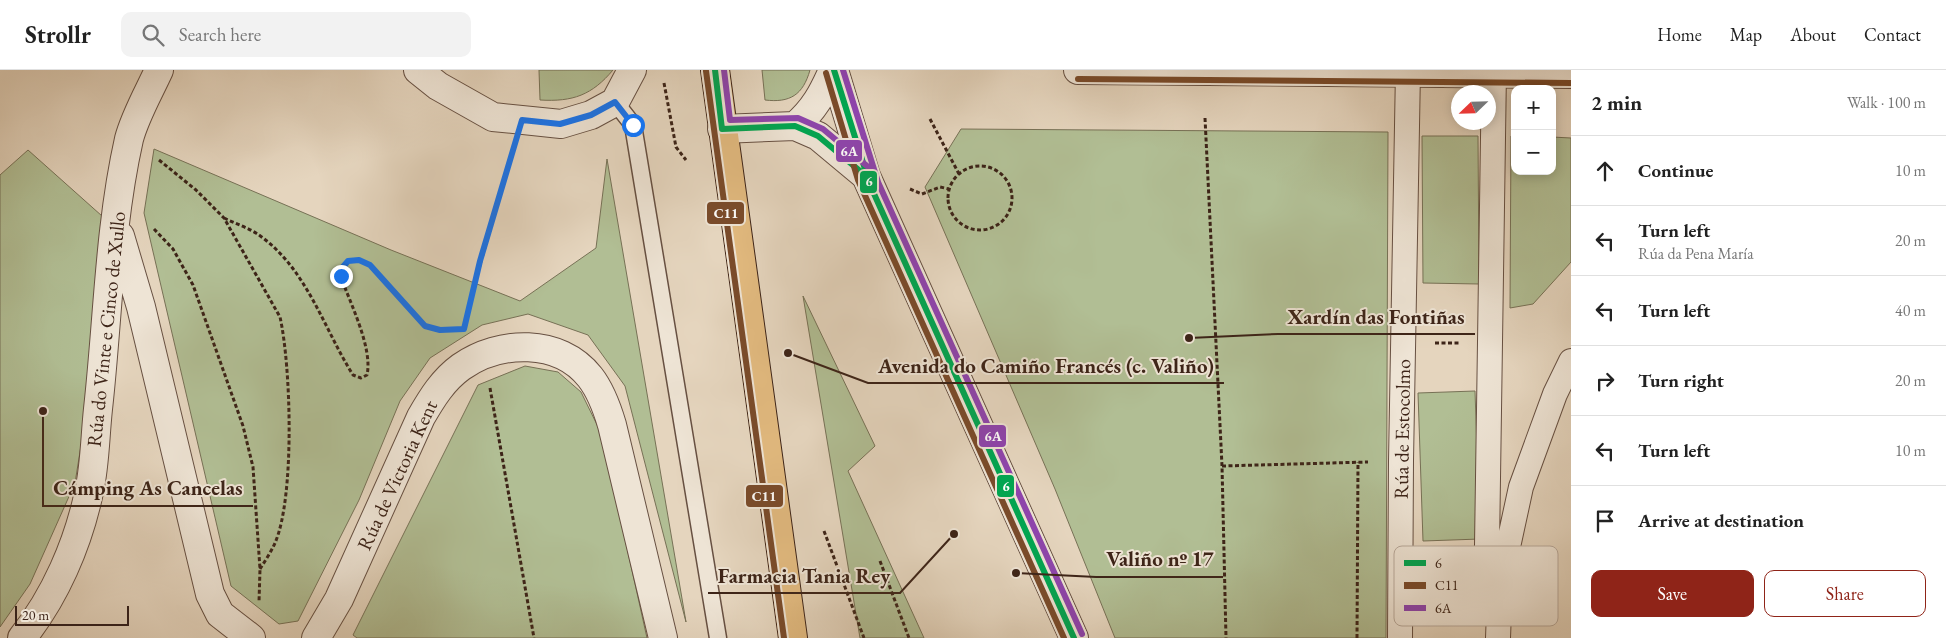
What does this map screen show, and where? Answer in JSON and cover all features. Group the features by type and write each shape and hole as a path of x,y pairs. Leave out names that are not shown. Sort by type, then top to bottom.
{"main road":[{"path":"715,70 793,638"}],"street":[{"name":"Rúa do Vinte e Cinco de Xullo","path":"22,638 39,616 69,556 89,492 104,354 115,222 130,137 159,70"},
{"path":"433,75 493,116 560,124 591,115 615,102 632,70"},
{"path":"795,126 814,108 834,70"},
{"path":"834,70 866,176 1074,638"},
{"path":"1078,70 1408,71 1571,74"},
{"name":"Rúa de Estocolmo","path":"1400,546 1408,71"},
{"path":"1487,546 1494,72"},
{"path":"722,129 795,126 818,136 840,152 866,176"},
{"path":"115,222 141,307 210,594 220,614 251,638"},
{"name":"Rúa de Victoria Kent","path":"316,638 339,598 421,417 433,397 461,367 486,355 520,346 542,348 559,353 578,364 591,378 604,399 612,425 663,638"},
{"path":"1508,546 1521,487 1555,394 1571,362"}],"lane":[{"path":"615,102 633,125 718,638"}],"path":[{"path":"664,81 676,147 686,160"},
{"path":"1205,118 1222,466 1226,638"},
{"path":"930,119 958,174"},
{"path":"224,218 258,234 285,257 305,284 353,375 361,378 367,375 369,367 367,351 341,276 342,268 348,261 359,260 370,265 425,326 440,330 464,329 480,261 522,120"},
{"path":"156,158 196,190 224,218 280,317 284,334 288,406 286,490 276,542 260,569"},
{"path":"978,165 999,171 1007,179 1012,194 1010,210 1005,219 986,230 965,226 956,220 950,211 949,189 958,174 978,165"},
{"path":"922,194 940,187 949,189"},
{"path":"153,228 174,249 193,285 243,426 253,467 260,569 259,606"},
{"path":"1403,344 1490,343"},
{"path":"490,384 534,638"},
{"path":"1222,466 1401,461"},
{"path":"1357,638 1358,462"},
{"path":"824,531 864,638"},
{"path":"880,562 908,638"}],"green space":[{"path":"539,70 613,70 597,86 581,95 562,100 540,100"},
{"path":"762,70 810,70 804,86 794,96 774,101 765,100"},
{"path":"961,129 1388,132 1386,638 1115,638 1055,489 925,187"},
{"path":"1422,136 1478,136 1479,284 1423,283"},
{"path":"1511,136 1511,175 1556,175 1556,137 1571,138 1571,262 1533,304 1510,308"},
{"path":"154,149 391,250 520,301 596,248 607,159 686,622 625,386 588,335 528,314 482,325 430,358 400,401 359,500 298,621 279,624 231,586 144,213"},
{"path":"28,150 102,216 98,339 75,483 30,584 0,627 0,175"},
{"path":"803,296 875,446 848,471 924,638 860,638"},
{"path":"525,366 558,372 581,392 602,435 647,638 357,638 353,635 478,385"},
{"path":"1475,391 1480,539 1423,541 1418,393"}],"transit line":[{"name":"6","path":"715,70 722,129"},
{"name":"6A","path":"724,70 730,120 798,118 823,129 873,171 1082,634"},
{"name":"6","path":"834,70 870,185"},
{"name":"6A","path":"843,70 878,182"},
{"name":"C11","path":"706,71 784,638"},
{"name":"C11","path":"826,73 858,180 1064,638"},
{"name":"C11","path":"1078,79 1571,83"},
{"name":"6","path":"722,129 795,126 818,136 866,176 1074,638"}],"place":[{"name":"Xardín das Fontiñas","path":"1189,338"},
{"name":"Avenida do Camiño Francés (c. Valiño)","path":"788,353"},
{"name":"Cámping As Cancelas","path":"43,411"},
{"name":"Farmacia Tania Rey","path":"954,534"},
{"name":"Valiño nº 17","path":"1016,573"}],"route":[{"path":"341,276 342,268 348,261 359,260 370,265 425,326 440,330 464,329 480,261 522,120 560,124 591,115 615,102 633,125"}]}
